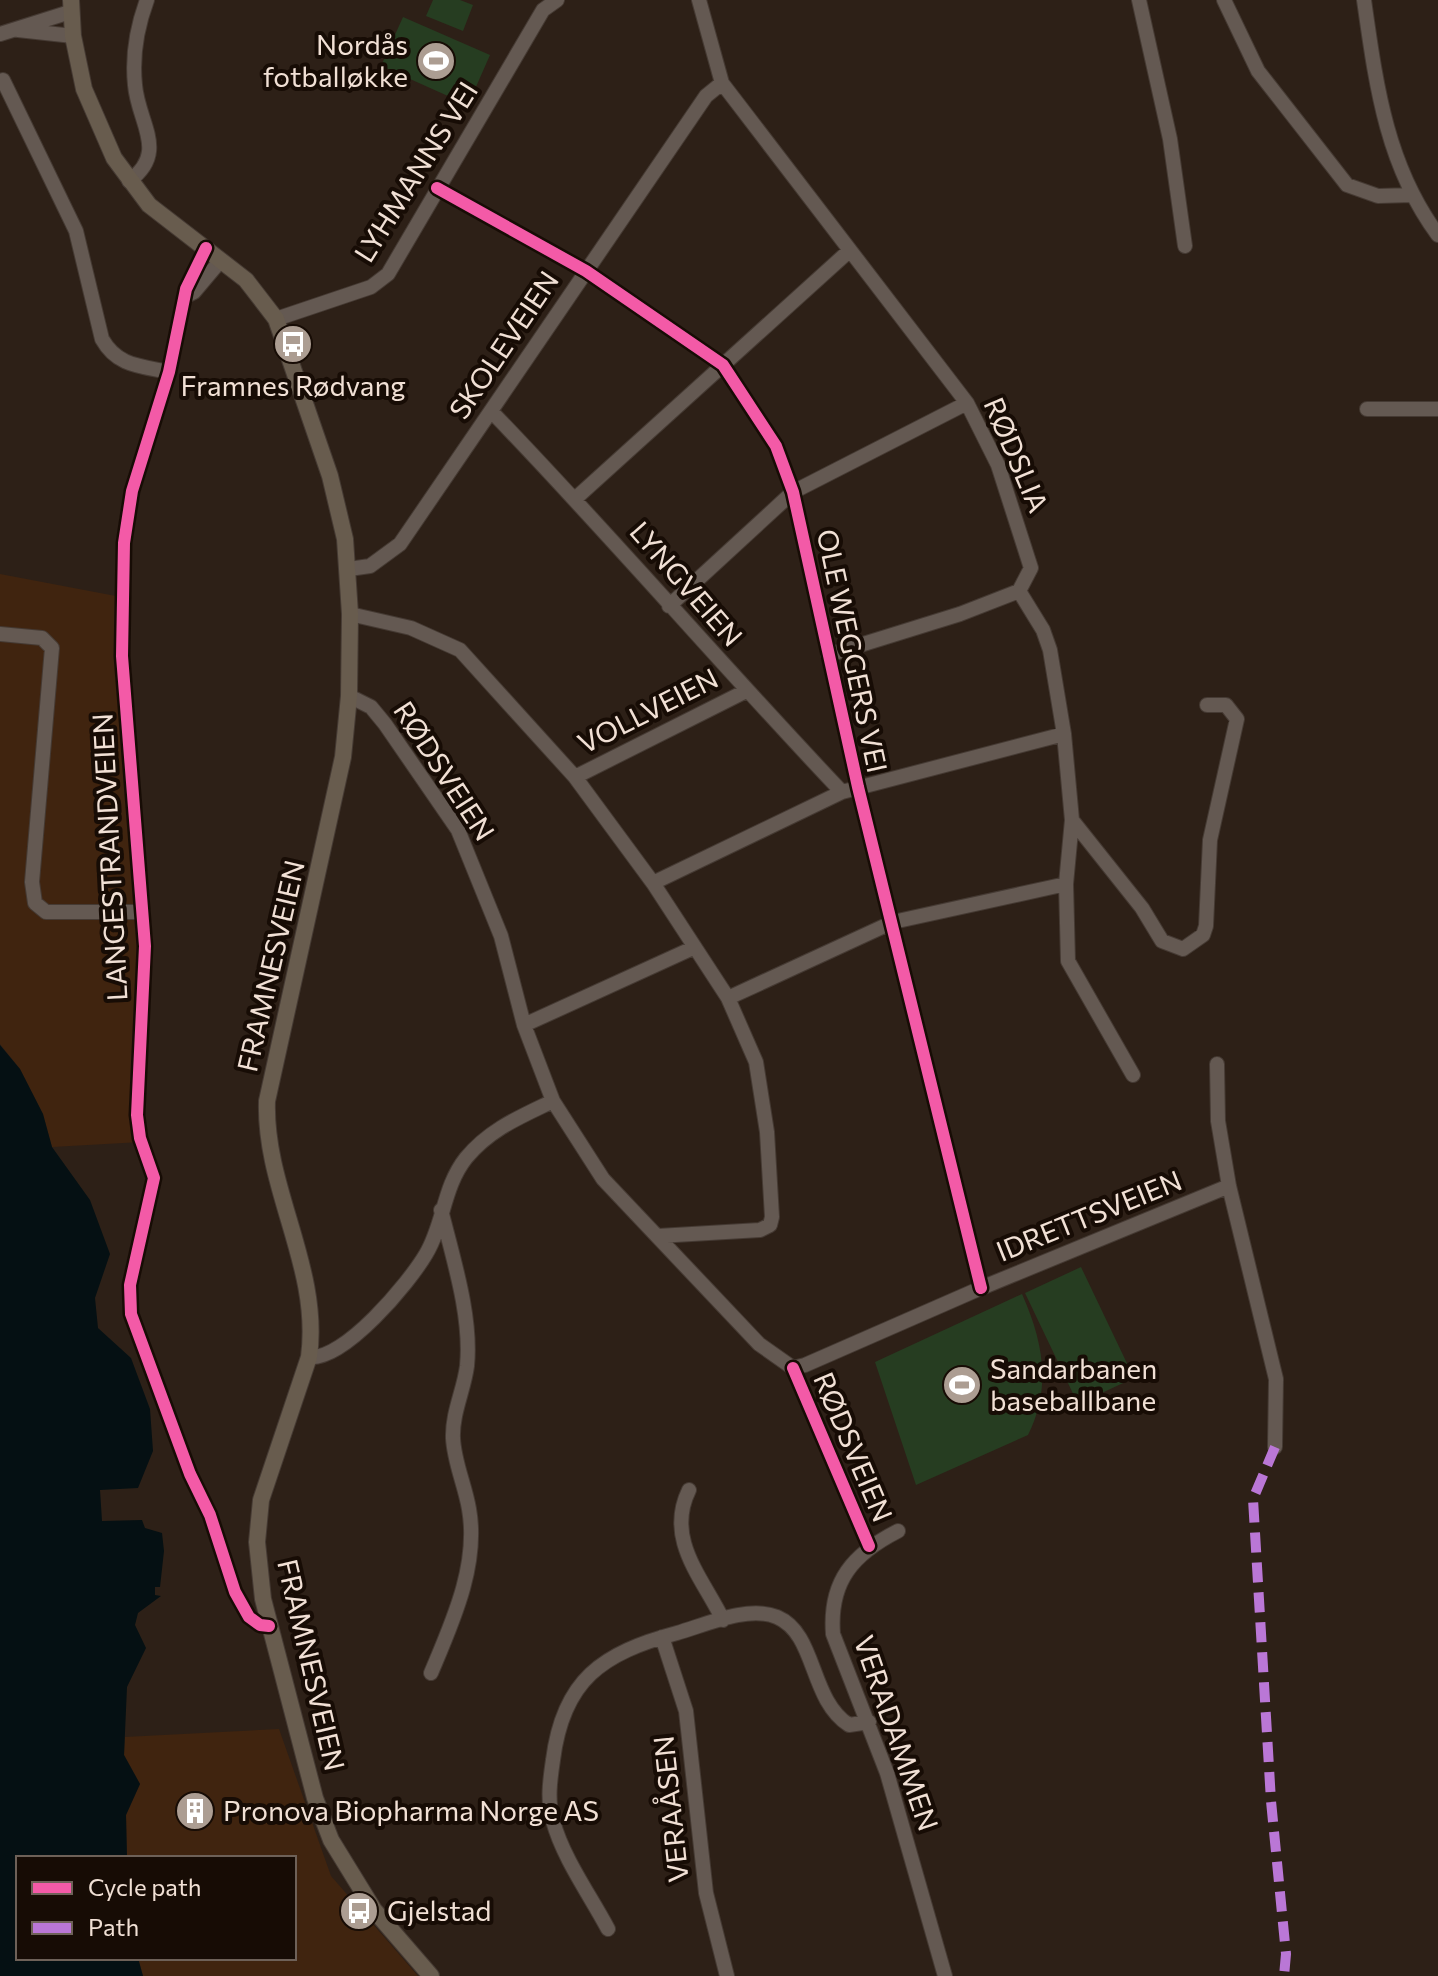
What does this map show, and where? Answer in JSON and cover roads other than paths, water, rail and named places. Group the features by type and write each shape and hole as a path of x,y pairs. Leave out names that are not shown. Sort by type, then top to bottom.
{"main road":[{"name":"FRAMNESVEIEN","path":"70,6 84,89 97,126 129,181 149,205 221,260 260,295 276,319 330,476 349,569 349,696 338,789 267,1101 274,1163 308,1282 312,1325 309,1357 261,1500 257,1551 269,1626 315,1798 331,1840 374,1910 431,1976"}],"street":[{"path":"129,181 144,168 150,153 135,89 133,59 147,0"},
{"name":"LYHMANNS VEI","path":"276,319 381,280 543,10 557,0"},
{"path":"699,0 722,83"},
{"path":"1139,0 1170,139 1185,246"},
{"path":"1224,0 1258,71 1347,185 1378,196 1412,195"},
{"path":"1364,0 1383,114 1394,158 1412,195 1438,235"},
{"path":"0,34 18,30 70,6"},
{"path":"18,30 73,36"},
{"path":"3,80 76,231 102,339 110,353 128,364 169,372"},
{"name":"RØDSLIA","path":"722,83 967,403 998,465 1024,542 1031,568 1019,591"},
{"name":"SKOLEVEIEN","path":"349,569 370,566 400,544 706,96 722,83"},
{"name":"OLE WEGGERS VEI","path":"437,188 586,271 723,365 776,446 793,492 858,787 981,1288"},
{"name":"LANGESTRANDVEIEN","path":"206,248 186,289 188,295 169,372 128,509 121,597 125,700 145,946 137,1115 141,1142 154,1178 130,1285 131,1314 190,1474 210,1515 235,1592 249,1617 260,1625 269,1626"},
{"path":"576,498 849,251"},
{"path":"188,295 221,260"},
{"path":"669,606 793,492 967,403"},
{"path":"1367,409 1438,409"},
{"name":"LYNGVEIEN","path":"491,411 576,498 669,606 842,792"},
{"path":"828,655 960,614 1019,591 1043,630 1050,650 1064,734 1072,820 1066,884 1068,961 1133,1075"},
{"path":"350,614 411,628 460,650 575,777 653,883 728,998 756,1062 762,1090 772,1217 770,1225 760,1230 658,1236"},
{"path":"0,634 42,638 52,648 32,882 35,903 46,912 142,912"},
{"name":"VOLLVEIEN","path":"575,777 746,691"},
{"name":"RØDSVEIEN","path":"349,696 371,707 385,724 458,830 501,936 524,1025 553,1101 603,1179 759,1344 793,1368"},
{"path":"1072,820 1142,908 1162,941 1183,949 1196,942 1206,926 1210,840 1237,719 1226,705 1207,705"},
{"path":"653,883 842,792 1064,734"},
{"path":"728,998 893,922 1066,884"},
{"path":"524,1025 693,948"},
{"path":"1217,1064 1218,1121 1229,1186 1276,1379 1275,1447"},
{"path":"309,1357 328,1356 343,1346 398,1289 427,1253 457,1171 481,1142 510,1120 553,1101"},
{"name":"IDRETTSVEIEN","path":"793,1368 1229,1186"},
{"path":"431,1673 456,1612 469,1563 471,1519 453,1440 453,1425 467,1368 467,1329 441,1210"},
{"path":"689,1490 681,1506 680,1532 684,1549 723,1620"},
{"name":"VERADAMMEN","path":"898,1531 869,1546 854,1562 836,1592 831,1612 839,1654 869,1722 945,1976"},
{"path":"608,1929 552,1820 549,1792 557,1729 572,1694 591,1672 616,1653 662,1637 723,1620 755,1614 771,1615 788,1622 798,1635 829,1708 849,1725 869,1722"},
{"name":"VERAÅSEN","path":"662,1637 686,1711 706,1893 727,1976"}],"place":[{"name":"Nordås fotballøkke","path":"436,61"},
{"name":"Framnes Rødvang","path":"293,344"},
{"name":"Sandarbanen baseballbane","path":"962,1385"},
{"name":"Pronova Biopharma Norge AS","path":"195,1811"},
{"name":"Gjelstad","path":"359,1911"}]}
